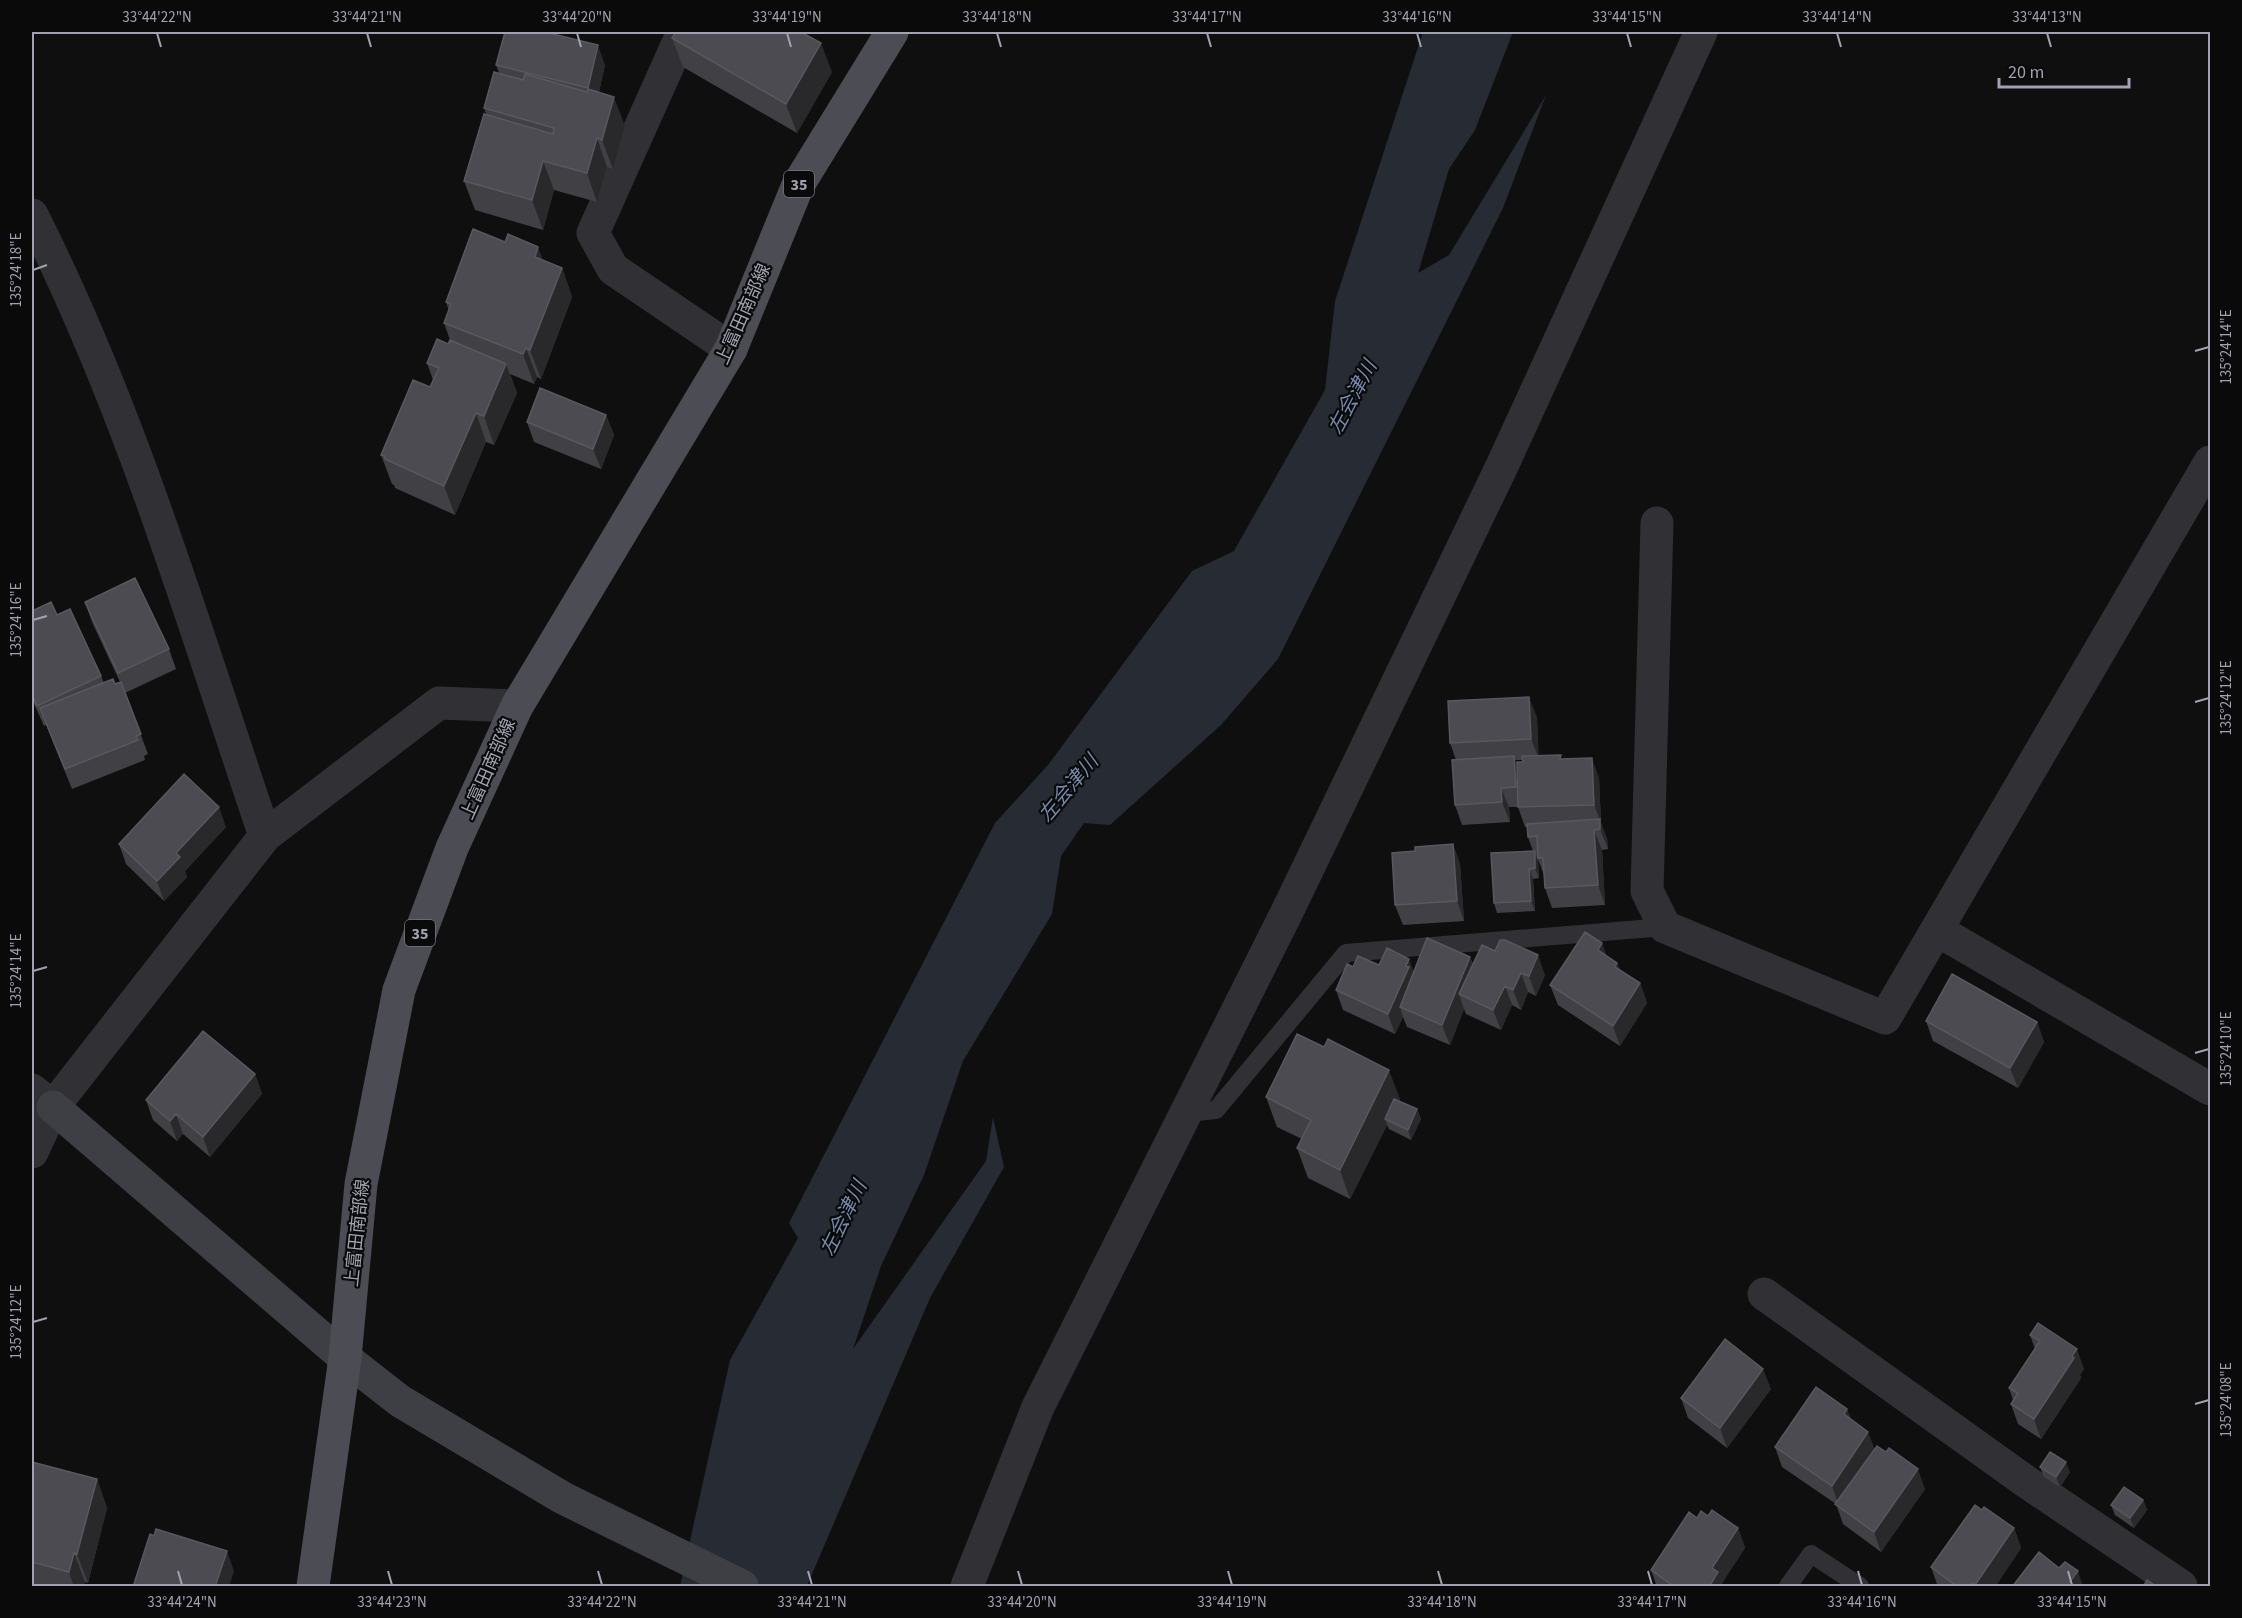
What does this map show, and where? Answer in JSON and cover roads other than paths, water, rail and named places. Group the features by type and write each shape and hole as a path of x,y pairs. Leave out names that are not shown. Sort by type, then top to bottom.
{"main road":[{"name":"上富田南部線","path":"313,1587 345,1358 361,1184 399,990 452,848 517,706 731,348 798,185 892,32"}],"street":[{"path":"683,32 593,233 614,268 731,348"},
{"path":"967,1587 1038,1407 1290,906 1502,466 1701,32"},
{"path":"32,215 52,255 126,425 265,836"},
{"path":"1657,522 1647,891 1665,927 1885,1018 2211,462"},
{"path":"32,1152 42,1099 265,836 439,703 517,706"},
{"path":"1937,930 2211,1089"},
{"path":"42,1099 345,1358 400,1401 563,1498 742,1587"},
{"path":"1764,1294 2028,1483 2181,1587"}],"lane":[{"path":"1186,1113 1216,1110 1346,953 1665,927"},
{"path":"1788,1587 1810,1554 1860,1587"}],"water":[{"name":"左会津川","path":"1423,32 1513,32 1475,130 1449,169 1418,273 1449,255 1546,95 1503,208 1278,659 1221,725 1110,825 1084,823 1061,856 1052,914 963,1061 924,1175 881,1266 853,1349 986,1161 993,1117 1004,1167 930,1298 807,1586 680,1586 730,1360 798,1238 789,1223 995,823 1048,765 1192,571 1234,551 1325,390 1335,301"}]}
